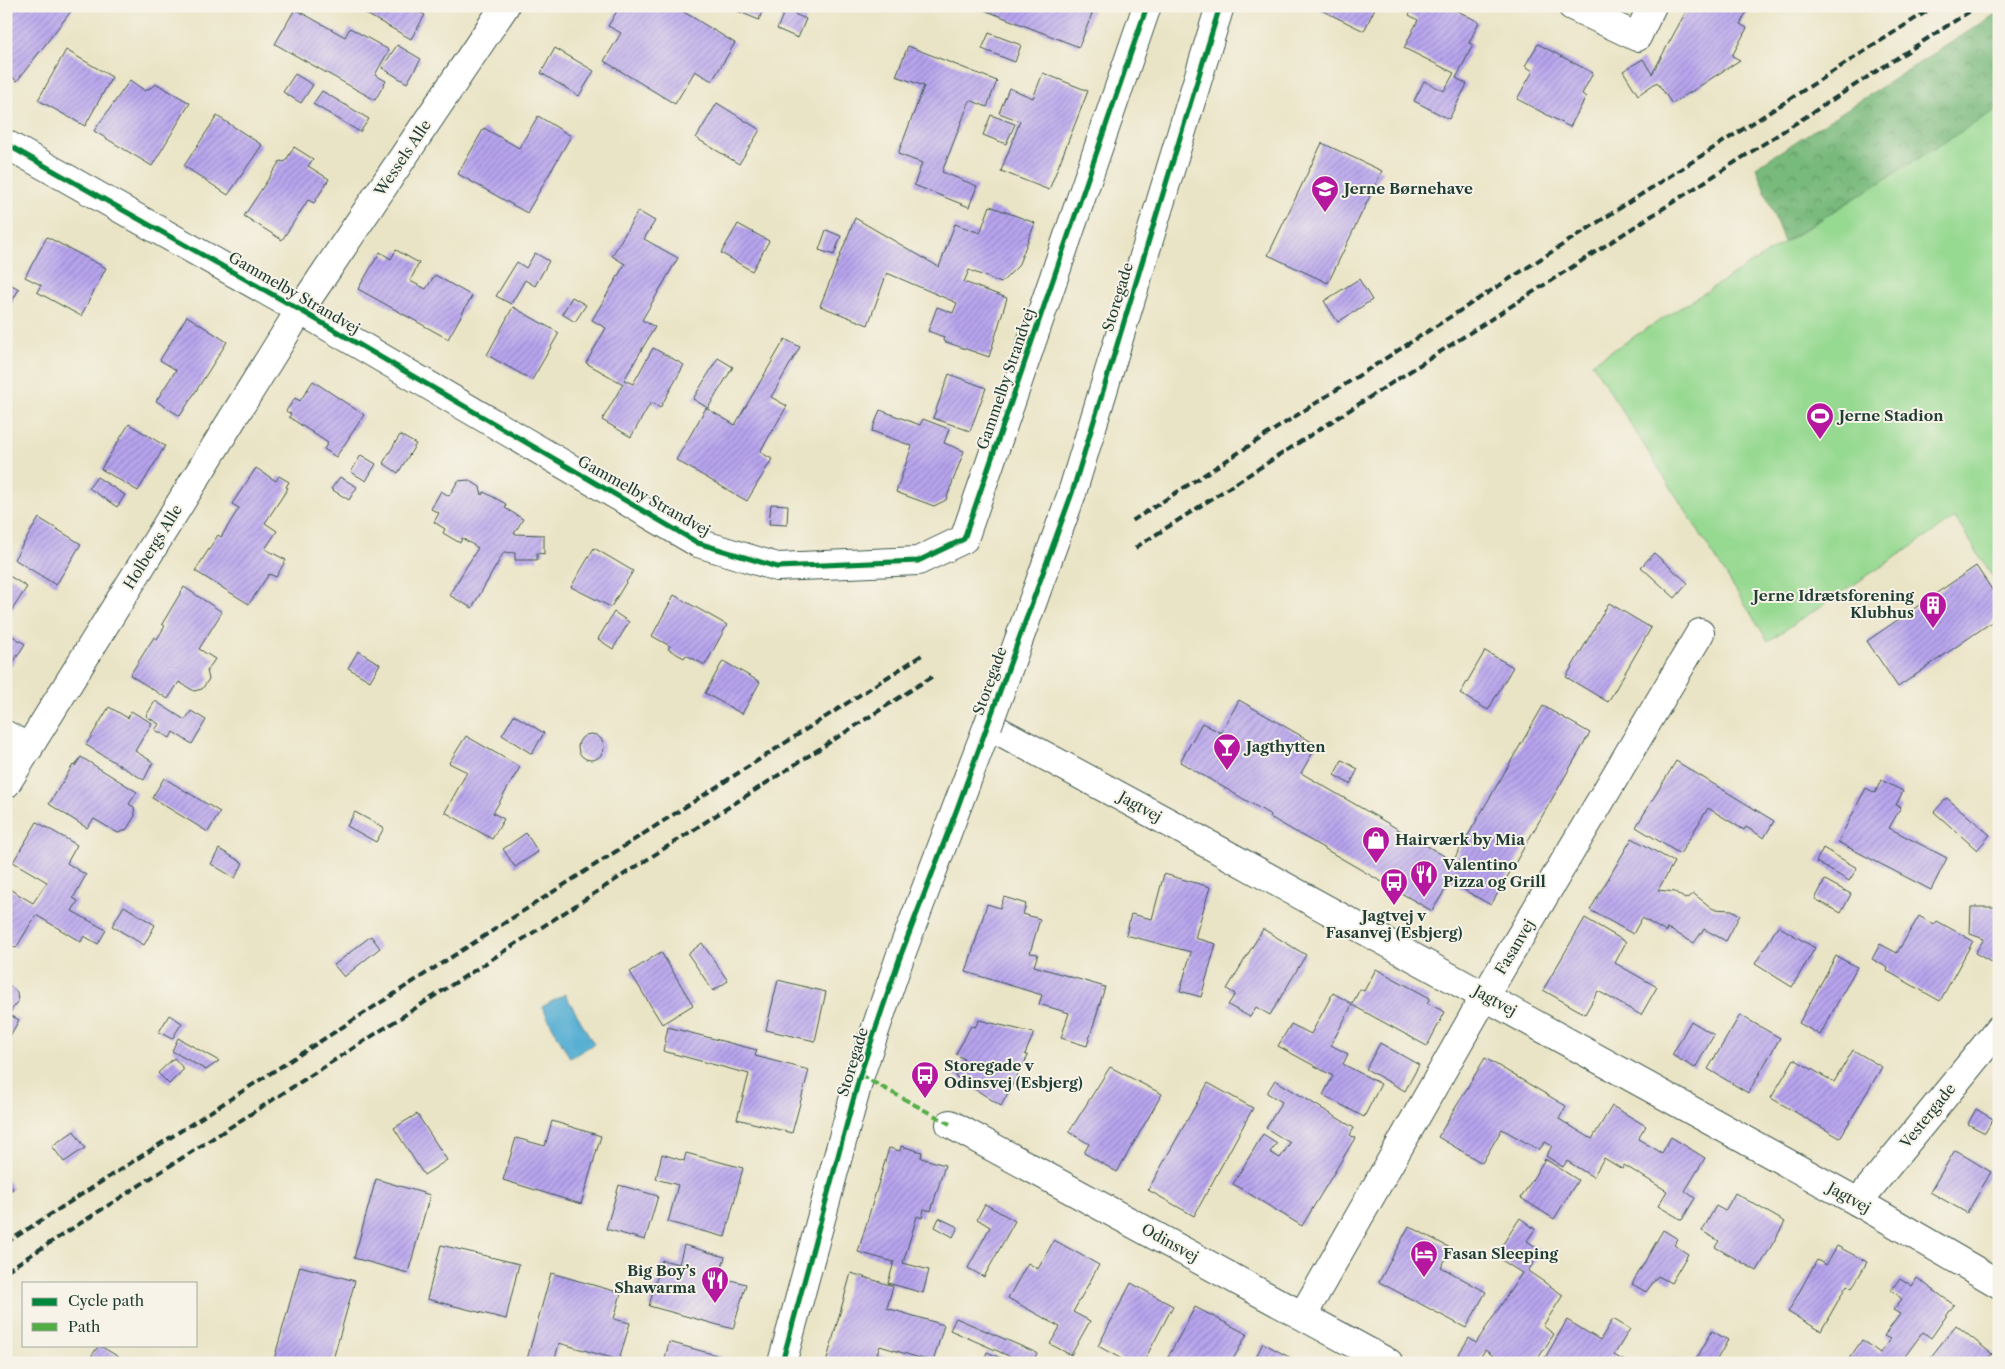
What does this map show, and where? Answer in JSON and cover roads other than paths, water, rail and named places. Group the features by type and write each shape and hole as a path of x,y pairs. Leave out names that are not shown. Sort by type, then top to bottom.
{"street":[{"name":"Wessels Alle","path":"300,310 505,6"},
{"name":"Gammelby Strandvej","path":"6,144 300,310 698,543 777,566 918,561 964,539 1147,6"},
{"name":"Storegade","path":"782,1363 860,1075 900,957 988,725 1072,492 1220,6"},
{"path":"1572,6 1637,37 1652,6"},
{"name":"Holbergs Alle","path":"6,784 18,742 300,310"},
{"name":"Fasanvej","path":"1302,1315 1486,996 1700,632"},
{"name":"Jagtvej","path":"988,725 1486,996 1858,1202 1999,1284"},
{"name":"Vestergade","path":"1858,1202 1999,1029"},
{"name":"Odinsvej","path":"950,1124 1389,1363"}],"water":[{"path":"565,994 594,1044 570,1058 542,1007"}],"railway":[{"path":"1132,521 1935,6"},
{"path":"1135,548 1978,6"},
{"path":"6,1243 922,655"},
{"path":"6,1271 933,676"}],"place":[{"name":"Jerne Børnehave","path":"1325,213"},
{"name":"Jerne Stadion","path":"1820,440"},
{"name":"Jerne Idrætsforening Klubhus","path":"1933,629"},
{"name":"Jagthytten","path":"1227,771"},
{"name":"Hairværk by Mia","path":"1376,864"},
{"name":"Valentino Pizza og Grill","path":"1424,898"},
{"name":"Jagtvej v Fasanvej (Esbjerg)","path":"1394,906"},
{"name":"Storegade v Odinsvej (Esbjerg)","path":"925,1099"},
{"name":"Fasan Sleeping","path":"1424,1278"},
{"name":"Big Boy’s Shawarma","path":"715,1304"}]}
